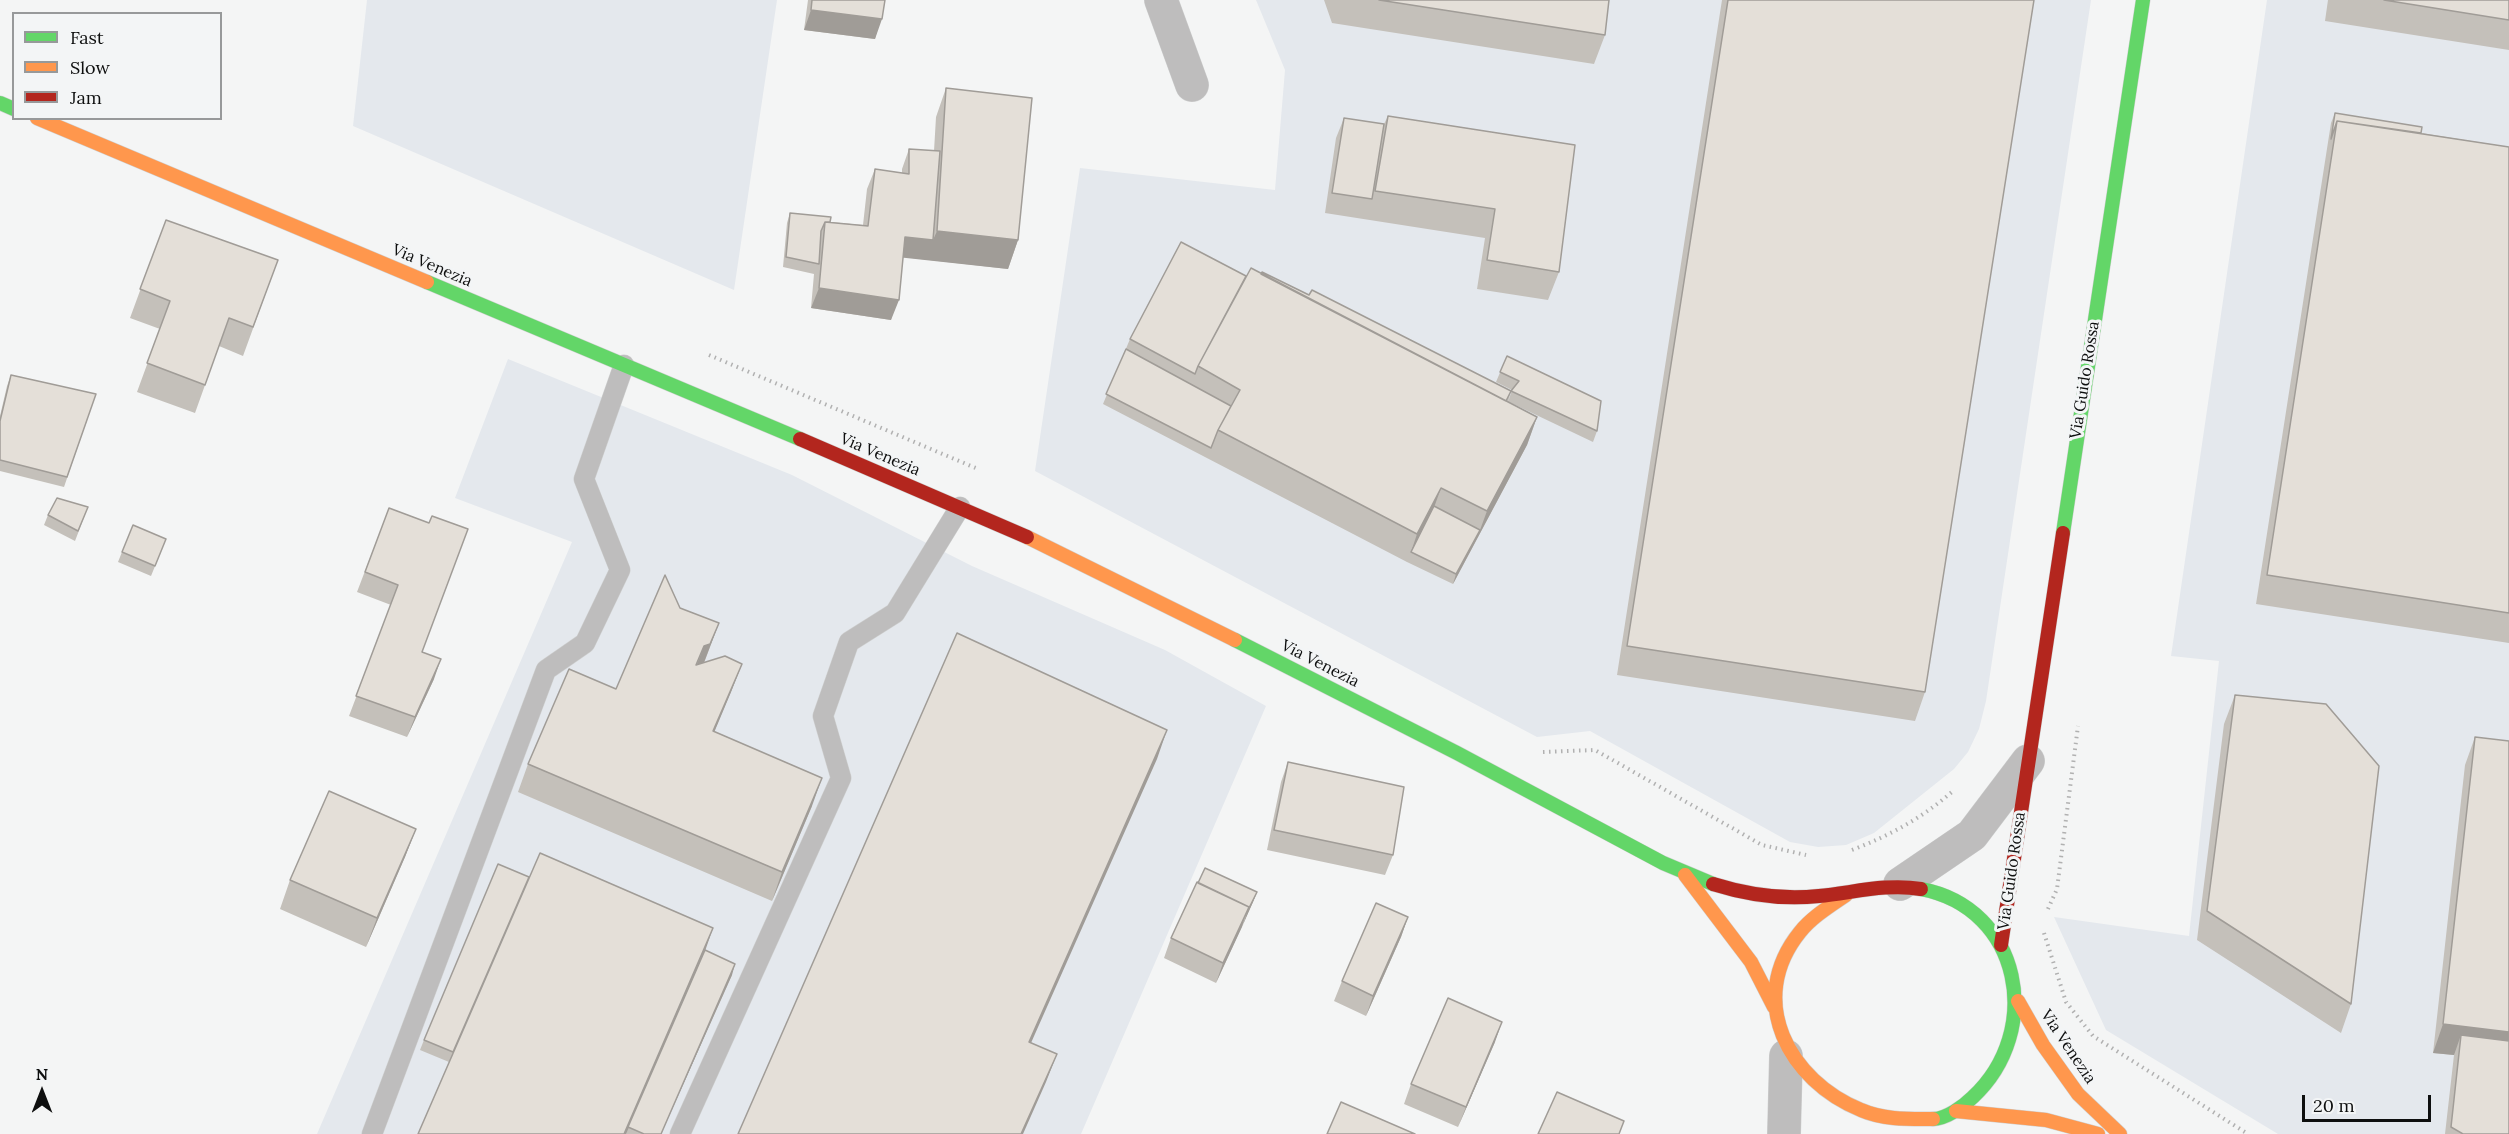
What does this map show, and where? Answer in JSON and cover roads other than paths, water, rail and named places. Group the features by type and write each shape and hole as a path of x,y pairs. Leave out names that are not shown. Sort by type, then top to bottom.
{"main road":[{"name":"Via Guido Rossa","path":"2001,945 2144,0"},
{"name":"Via Venezia","path":"42,120 960,507 1308,676 1514,782 1685,875 1752,894 1788,898 1846,895 1872,887 1900,884 1940,893 1975,914 2001,945 2013,972 2018,1000 2014,1034 2002,1064 1983,1091 1956,1111 1935,1121 1905,1130 1874,1125 1838,1112 1807,1089 1786,1056 1777,1033 1774,1007 1779,973 1793,940 1816,914 1846,895"},
{"name":"Via Venezia","path":"1685,875 1750,962 1774,1007"},
{"name":"Via Venezia","path":"2018,1000 2043,1045 2078,1095 2120,1134"},
{"name":"Via Venezia","path":"1956,1111 2027,1116 2075,1125 2098,1134"}],"street":[{"path":"1161,0 1192,85"},
{"name":"Via Guido Rossa","path":"1900,884 1972,835 2028,761"},
{"path":"1784,1134 1786,1056"}],"lane":[{"path":"372,1134 546,670 585,643 620,570 584,479 624,365"},
{"path":"680,1134 841,778 824,716 849,642 895,613 960,507"}]}
